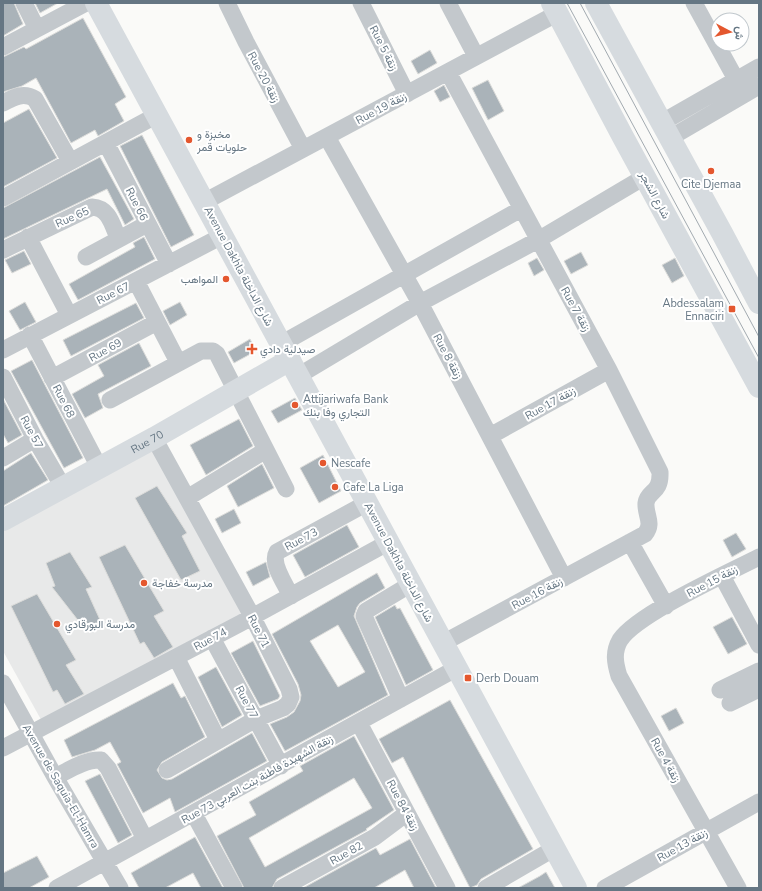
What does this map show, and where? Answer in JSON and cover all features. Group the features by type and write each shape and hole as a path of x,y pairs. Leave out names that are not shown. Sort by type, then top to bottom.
{"street":[{"path":"24,3 37,29"},
{"path":"3,47 86,3"},
{"name":"Avenue Dakhla شارع الداخلة","path":"96,3 576,888"},
{"name":"Rue 20 زنقة","path":"227,3 303,149"},
{"name":"Rue 5 زنقة","path":"361,3 407,94"},
{"path":"448,3 476,56"},
{"path":"596,3 759,303"},
{"path":"694,3 736,79 752,90"},
{"name":"Rue 19 زنقة","path":"204,202 448,72 555,8"},
{"name":"شارع الشجر","path":"555,8 623,137 646,176 759,387"},
{"path":"666,131 736,79 759,67"},
{"name":"Rue 7 زنقة","path":"448,72 521,209 610,370 660,472 661,481 658,489 647,500 646,505 650,524 649,529 645,534 630,542"},
{"path":"666,131 752,90"},
{"path":"3,103 23,95 30,96 35,99 70,161"},
{"path":"3,198 157,115"},
{"name":"Rue 8 زنقة","path":"327,137 420,303 564,578"},
{"name":"Rue 66","path":"106,143 169,264"},
{"path":"290,360 420,303 538,240 646,176"},
{"name":"Rue 65","path":"7,248 92,207 99,207 105,211 118,238"},
{"path":"290,360 404,274 521,209"},
{"path":"86,257 118,238 147,224"},
{"name":"Rue 67","path":"3,350 222,236"},
{"path":"28,237 69,315"},
{"path":"136,281 178,362"},
{"name":"Rue 69","path":"52,378 157,322"},
{"name":"Rue 68","path":"30,335 99,467"},
{"path":"110,400 178,362 201,352 213,351 217,354 235,392 286,489"},
{"name":"Rue 70","path":"3,520 154,438 290,360"},
{"name":"Rue 17 زنقة","path":"490,436 610,370"},
{"name":"Rue 57","path":"3,377 35,439 63,487"},
{"name":"Rue 71","path":"154,438 252,616 289,689 291,697 288,704 283,708 218,740 167,770"},
{"path":"3,458 35,439"},
{"path":"187,498 266,450"},
{"name":"Rue 73","path":"291,596 275,563 275,556 277,552 367,503"},
{"name":"Rue 74","path":"3,748 30,732 83,707 176,656 291,596 389,542"},
{"path":"630,542 666,606"},
{"name":"Rue 16 زنقة","path":"443,643 630,542"},
{"name":"Rue 15 زنقة","path":"629,630 666,606 759,557"},
{"path":"722,576 759,645"},
{"path":"401,699 365,623 364,616 366,611 412,584"},
{"name":"Rue 4 زنقة","path":"629,630 620,641 615,652 619,676 738,888"},
{"name":"Rue 77","path":"212,638 281,766"},
{"path":"176,656 218,740"},
{"name":"Rue 73 زنقة الشهيدة فاطنة بنت العربي","path":"57,888 105,863 145,839 194,814 457,668"},
{"path":"759,671 725,696 759,689"},
{"name":"Avenue de Saquia-El-Hamra","path":"4,688 120,888"},
{"name":"Rue 84 زنقة","path":"359,723 447,888"},
{"path":"55,777 94,760 102,760 108,768 145,839"},
{"name":"Rue 13 زنقة","path":"605,888 759,802"},
{"name":"Rue 82","path":"282,888 375,837 407,813"},
{"path":"194,814 234,888"},
{"path":"486,888 555,848"}],"shaded area":[{"path":"162,441 261,619 44,725 3,651 3,529"}],"building":[{"path":"3,3 14,3 23,24 3,36"},
{"path":"35,3 58,3 40,13"},
{"path":"83,18 126,97 115,104 124,121 98,136 95,130 71,143 36,78 22,86 3,92 3,57 24,47 26,49"},
{"path":"430,50 437,63 418,74 411,61"},
{"path":"488,80 504,111 488,120 472,88"},
{"path":"444,85 450,97 440,102 434,91"},
{"path":"29,109 57,158 3,187 3,123"},
{"path":"142,135 194,235 171,247 120,146"},
{"path":"100,157 134,219 125,225 107,189 3,239 3,208"},
{"path":"144,237 155,259 78,300 69,284 135,247 133,243"},
{"path":"24,251 31,264 12,273 5,260"},
{"path":"581,252 588,265 571,274 564,261"},
{"path":"537,258 544,270 534,276 528,263"},
{"path":"675,258 684,276 672,283 662,265"},
{"path":"25,302 36,322 20,330 9,311"},
{"path":"180,302 187,315 170,325 163,311"},
{"path":"136,303 144,318 71,356 63,340"},
{"path":"250,339 256,351 234,363 228,352"},
{"path":"139,343 151,366 98,394 103,408 85,418 72,394 104,376 98,365"},
{"path":"32,360 83,458 64,468 11,371"},
{"path":"295,398 302,410 278,423 271,411"},
{"path":"3,399 22,435 8,443 3,434"},
{"path":"239,419 253,446 206,475 190,445"},
{"path":"31,453 48,480 3,506 3,471"},
{"path":"323,455 341,491 319,503 300,468"},
{"path":"262,464 274,488 238,507 227,486"},
{"path":"157,486 187,533 182,536 200,571 181,580 135,498"},
{"path":"234,509 241,523 222,533 215,519"},
{"path":"347,525 359,547 305,577 293,555"},
{"path":"736,533 746,549 732,557 723,540"},
{"path":"125,545 164,611 154,616 173,647 154,658 144,642 140,644 99,557"},
{"path":"70,552 92,587 86,589 101,622 84,628 52,587 55,586 46,563"},
{"path":"266,562 270,577 253,586 246,572"},
{"path":"377,573 385,588 360,603 354,616 388,695 285,751 270,724 287,717 294,712 300,701 301,695 298,684 272,634","holes":["338,625 365,672 338,687 310,641"]},
{"path":"37,594 76,660 66,665 84,694 65,704 57,690 53,692 11,606"},
{"path":"395,605 397,609 400,608 433,670 406,685 375,617"},
{"path":"732,617 747,644 728,654 713,627"},
{"path":"253,641 280,696 278,699 260,706 231,653"},
{"path":"216,667 242,715 222,727 198,677"},
{"path":"173,683 181,698 185,696 205,737 162,762 157,770 162,778 167,780 172,779 252,733 267,761 175,812 170,798 143,813 117,764 121,762 110,742 95,750 72,757 64,740"},
{"path":"450,700 533,849 481,879 477,885 470,888 403,757 392,763 379,739"},
{"path":"676,708 684,723 669,731 661,716"},
{"path":"354,736 394,810 366,829 367,830 277,879 272,888 244,888 217,836 256,815 249,802 303,771 300,766","holes":["354,778 372,808 265,867 249,838"]},
{"path":"100,774 132,835 118,843 85,781"},
{"path":"195,837 223,888 201,888 193,873 165,888 139,888 131,873"},
{"path":"410,839 436,888 414,888 405,870 374,888 303,888 376,848 380,855"},
{"path":"37,856 49,877 29,888 3,888 3,873"},
{"path":"546,872 555,888 518,888 540,876"}],"tram line":[{"path":"567,3 759,358"},
{"path":"580,3 759,337"}],"place":[{"name":"مخبزة و حلويات قمر","path":"189,140"},
{"name":"Cite Djemaa","path":"711,171"},
{"name":"المواهب","path":"226,279"},
{"name":"Abdessalam Ennaciri","path":"732,309"},
{"name":"صيدلية دادي","path":"252,349"},
{"name":"Attijariwafa Bank التجاري وفا بنك","path":"295,405"},
{"name":"Nescafe","path":"323,463"},
{"name":"Cafe La Liga","path":"335,487"},
{"name":"مدرسة خفاجة","path":"144,583"},
{"name":"مدرسة البورقادي","path":"57,624"},
{"name":"Derb Douam","path":"468,678"}]}
